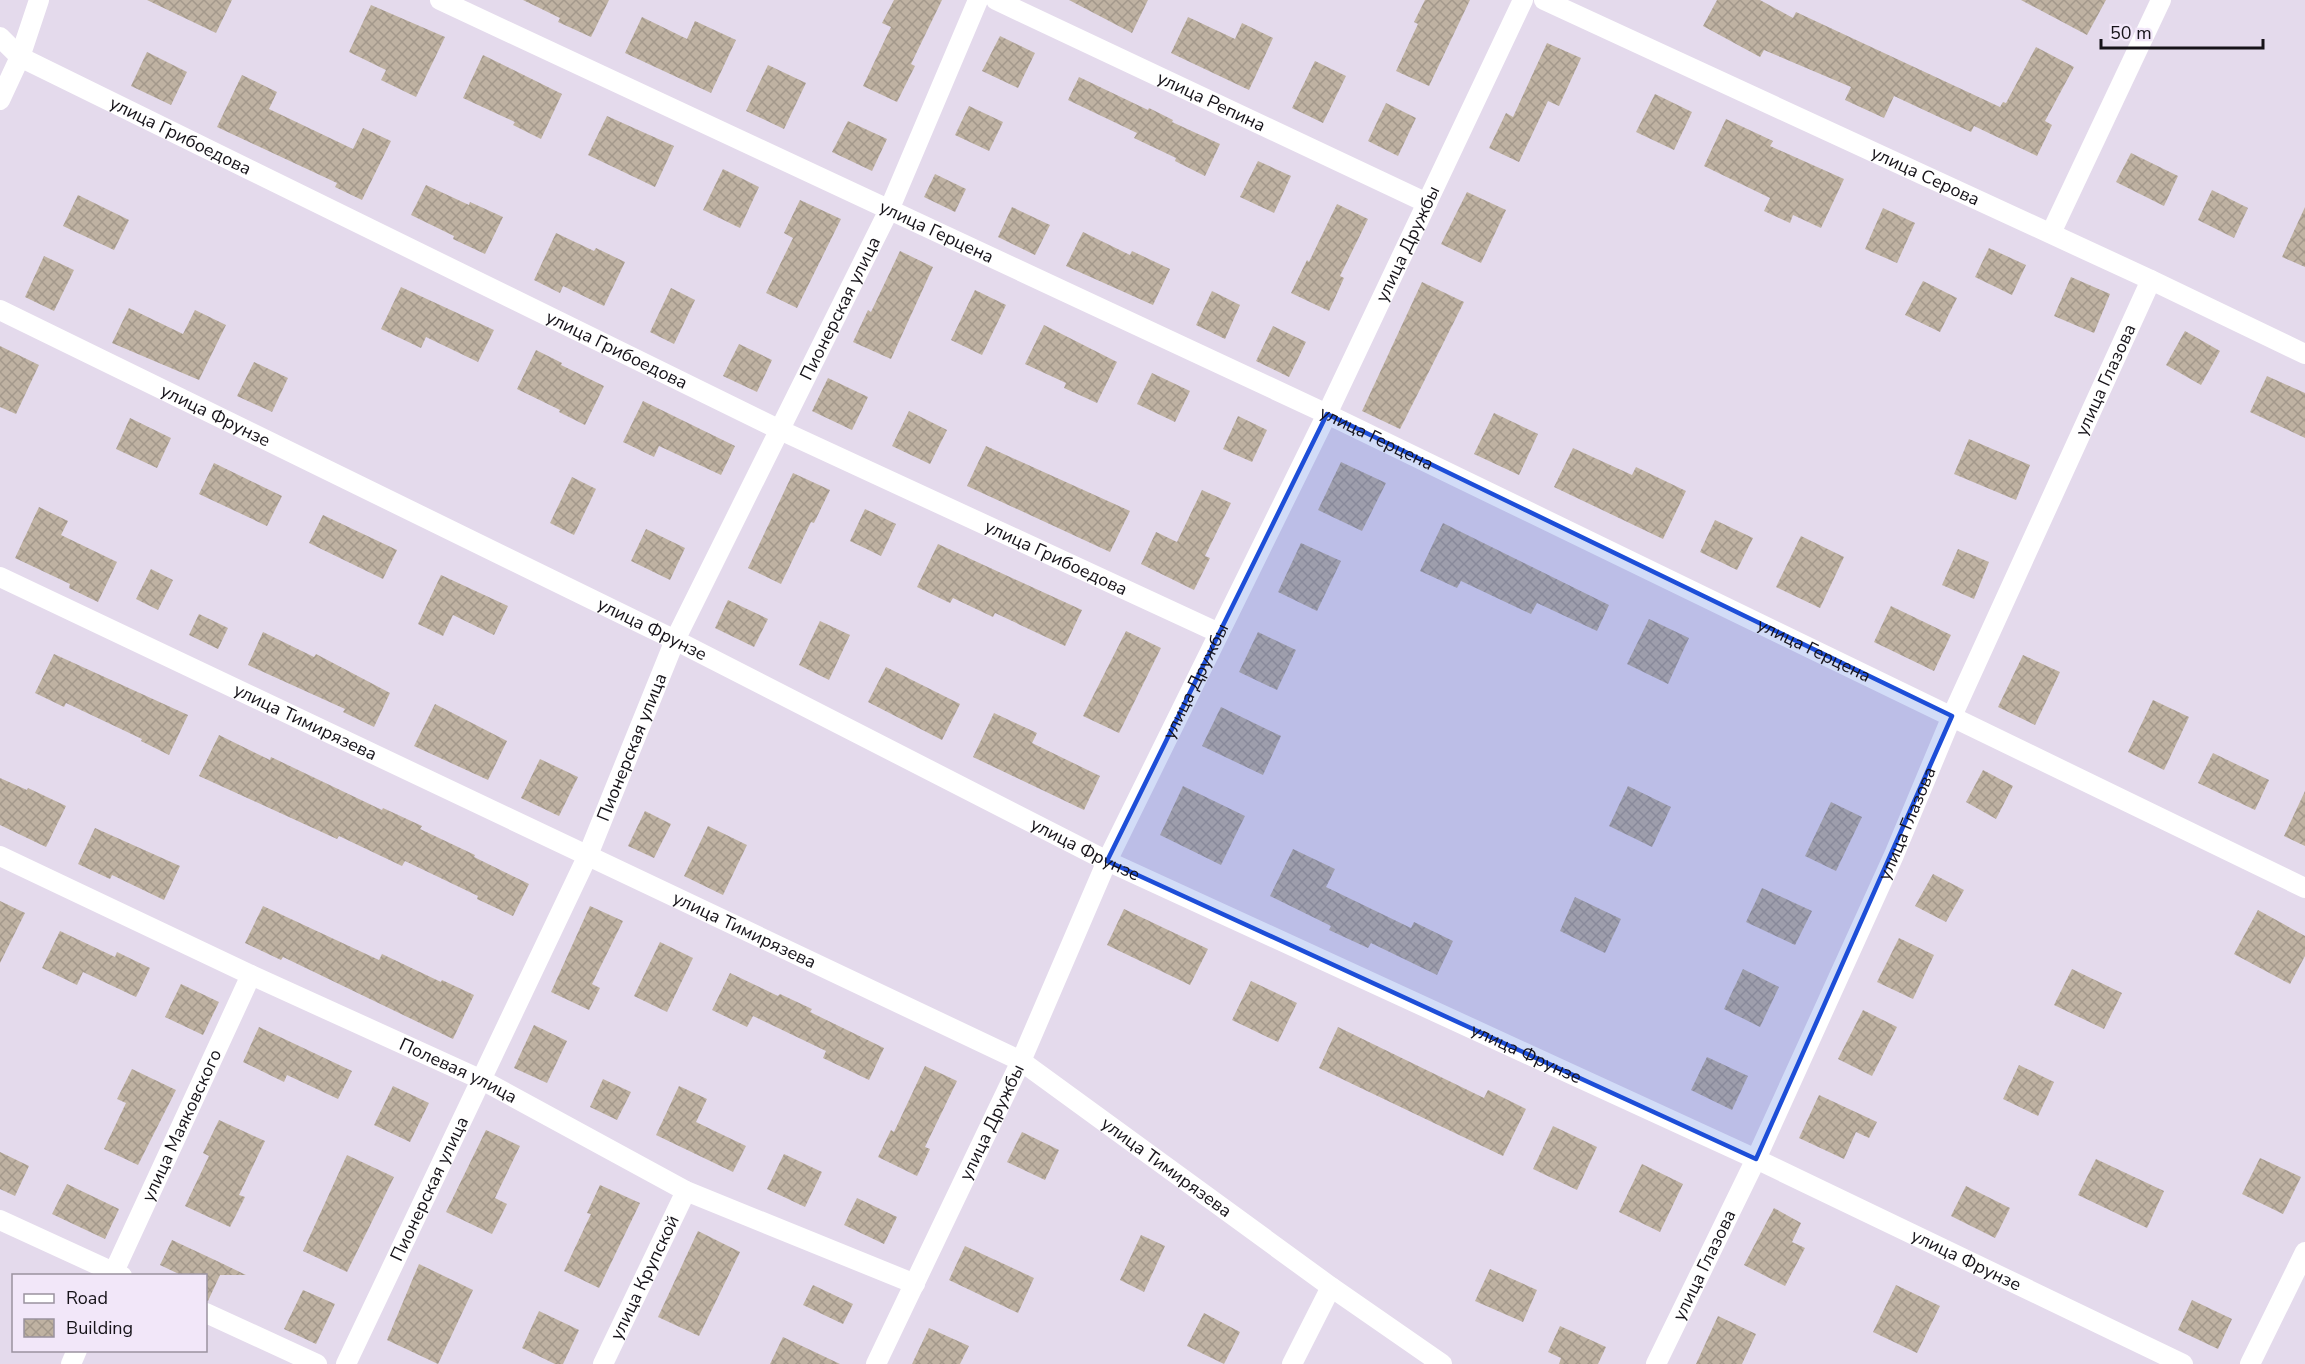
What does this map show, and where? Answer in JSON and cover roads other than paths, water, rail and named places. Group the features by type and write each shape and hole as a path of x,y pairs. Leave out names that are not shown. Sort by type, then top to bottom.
{"street":[{"path":"0,100 20,57 39,0"},
{"name":"улица Герцена","path":"440,0 1327,414 2305,888"},
{"name":"Пионерская улица","path":"346,1364 588,855 675,640 889,210 978,0"},
{"name":"улица Репина","path":"996,0 1427,203"},
{"name":"улица Дружбы","path":"876,1364 1021,1061 1107,861 1327,414 1523,0"},
{"name":"улица Серова","path":"1544,0 2051,233 2305,354"},
{"path":"2051,233 2161,0"},
{"name":"улица Грибоедова","path":"0,37 20,57 780,430 1219,633"},
{"name":"улица Глазова","path":"1656,1364 1756,1159 1894,855 1952,716 2151,280"},
{"name":"улица Фрунзе","path":"0,310 675,640 1107,861 1756,1159 2183,1364"},
{"name":"улица Тимирязева","path":"0,577 1021,1061 1331,1287 1442,1364"},
{"name":"Полевая улица","path":"0,856 251,975 482,1080 686,1191 915,1284"},
{"name":"улица Маяковского","path":"116,1274 251,975"},
{"name":"улица Крупской","path":"603,1364 686,1191"},
{"path":"0,1220 116,1274"},
{"path":"2250,1364 2305,1252"},
{"path":"1292,1364 1331,1287"},
{"path":"207,1314 317,1364"}]}
